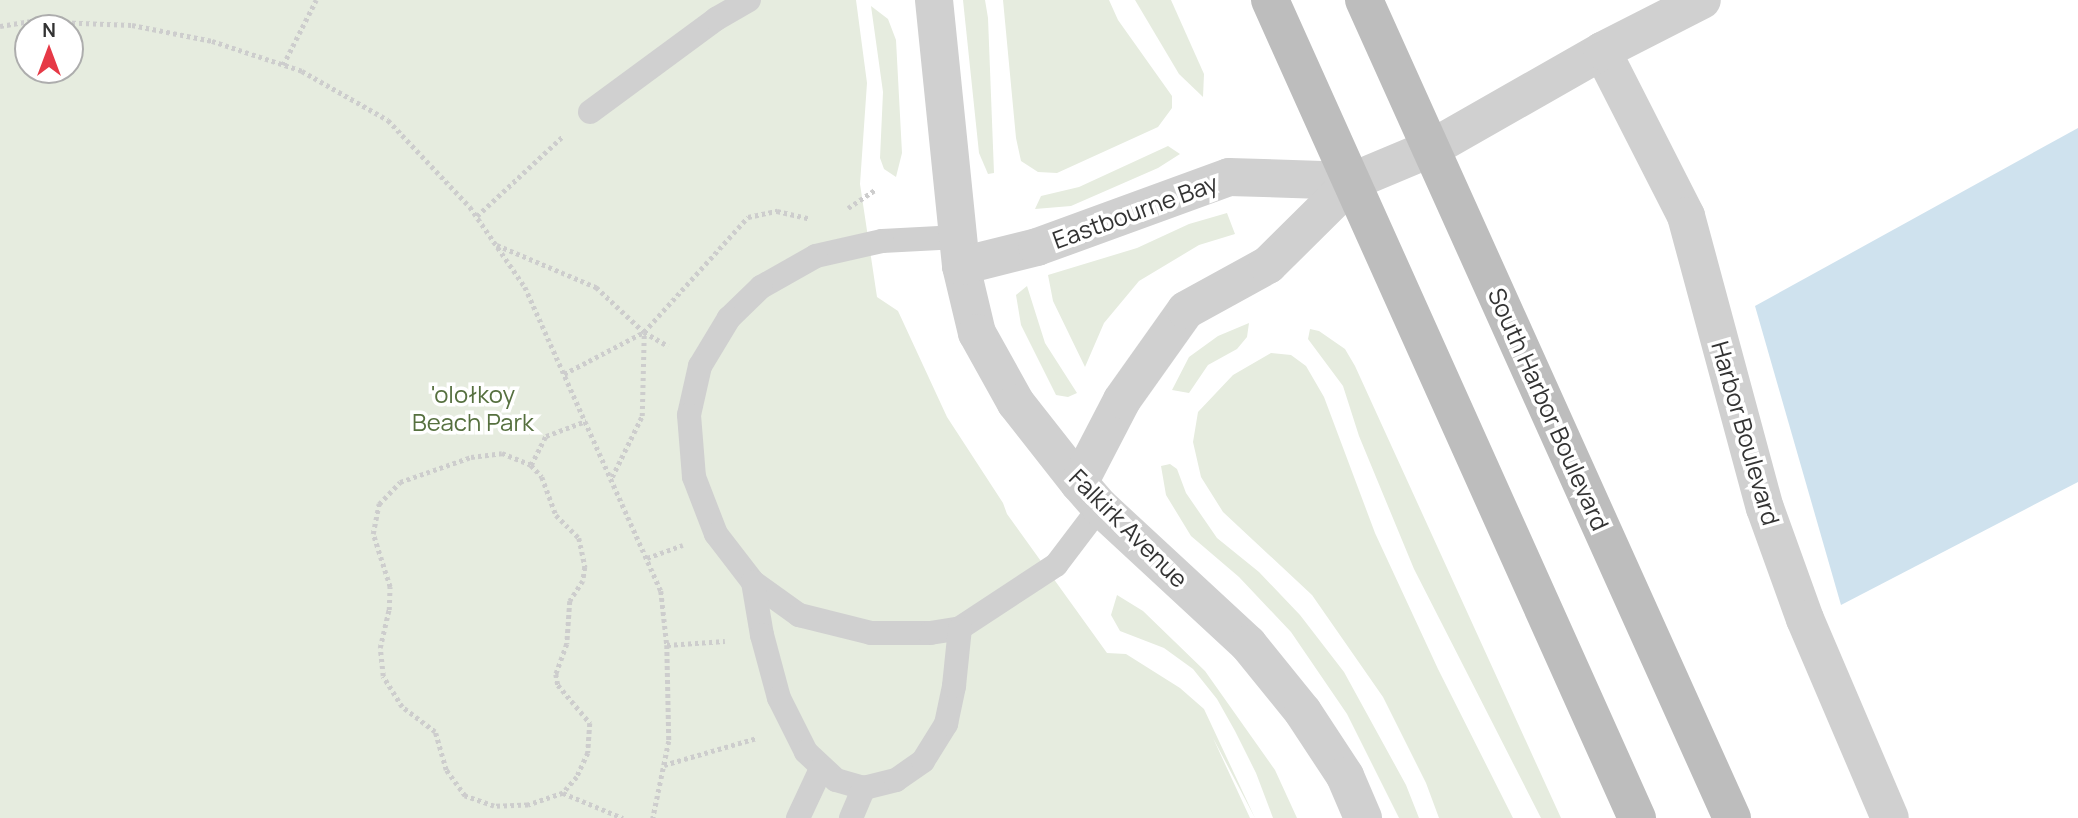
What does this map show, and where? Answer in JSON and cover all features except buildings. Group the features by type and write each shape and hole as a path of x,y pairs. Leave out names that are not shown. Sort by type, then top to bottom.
{"main road":[{"path":"1270,0 1637,818"},
{"name":"South Harbor Boulevard","path":"1364,0 1732,818"}],"street":[{"name":"Falkirk Avenue","path":"934,0 959,251 977,332 1016,403 1089,495 1248,645 1303,712 1345,776 1363,818"},
{"name":"Eastbourne Bay","path":"1089,495 1122,400 1186,310 1268,265 1353,180 1432,148 1602,51 1702,0"},
{"name":"Harbor Boulevard","path":"1602,51 1686,216 1765,508 1805,619 1890,818"},
{"name":"Eastbourne Bay","path":"959,251 1037,247 1229,177 1353,180"}],"lane":[{"path":"590,112 716,19 749,0"},
{"path":"959,251 882,242 816,256 761,287 729,318 700,366 689,415 694,477 716,534 753,582 799,615 871,633 930,633 960,628 1056,565 1089,495"},
{"path":"753,582 762,635 779,698 806,752 821,769 836,780 864,788 897,780 923,761 946,724 954,686 960,628"},
{"path":"798,818 821,769"},
{"path":"851,818 864,788"}],"path":[{"path":"283,65 316,0"},
{"path":"0,26 30,21 132,25 212,41 302,71 388,120 477,216 525,287 661,592 667,645 669,741 653,818"},
{"path":"477,216 590,112"},
{"path":"837,215 875,190"},
{"path":"564,374 645,332 748,217 777,211 815,219"},
{"path":"496,245 596,287 645,332 700,366"},
{"path":"612,477 642,416 645,332"},
{"path":"531,465 546,436 586,421"},
{"path":"502,453 531,465 542,477 556,515 579,538 585,567 583,581 570,601 568,645 556,674 558,685 590,723 588,753 577,778 563,793 528,805 494,806 466,796 446,770 435,732 402,707 383,676 380,648 389,610 390,587 373,534 379,504 400,482 471,457 502,453"},
{"path":"664,765 773,734 791,722"},
{"path":"563,793 624,818"}],"green space":[{"name":"'olołkoy Beach Park","path":"0,0 856,0 867,83 860,184 877,297 898,311 947,417 1003,503 1007,514 1107,653 1126,654 1180,688 1204,709 1255,818 1213,738 1250,818 0,818"},
{"path":"963,0 985,0 988,18 994,173 988,174 979,153"},
{"path":"1003,0 1109,0 1118,20 1172,96 1172,108 1158,127 1057,173 1038,172 1021,161 1016,138"},
{"path":"1135,0 1171,0 1204,74 1203,97 1179,74"},
{"path":"871,6 888,19 896,40 902,153 896,177 884,169 880,158 883,92"},
{"path":"1168,146 1180,154 1158,168 1071,206 1035,209 1041,196 1079,187"},
{"path":"1227,213 1235,234 1199,245 1139,281 1104,323 1085,367 1053,301 1048,275 1137,248 1189,224"},
{"path":"1027,286 1045,343 1077,393 1068,397 1056,395 1021,325 1016,295"},
{"path":"1249,323 1247,337 1237,349 1208,365 1189,393 1172,390 1189,357 1218,336"},
{"path":"1310,329 1319,331 1345,349 1355,366 1561,818 1541,818 1414,569 1359,436 1343,386 1308,339"},
{"path":"1271,353 1291,355 1306,366 1324,397 1375,533 1438,669 1513,818 1439,818 1426,783 1383,697 1312,595 1223,512 1201,477 1193,442 1198,412 1233,375"},
{"path":"1170,464 1177,469 1186,493 1217,538 1259,572 1300,615 1344,672 1406,785 1419,818 1399,818 1347,714 1291,632 1239,577 1191,536 1166,495 1161,466"},
{"path":"1117,595 1143,611 1205,671 1275,770 1297,818 1273,818 1256,773 1235,731 1217,699 1193,669 1164,648 1120,631 1111,615"}],"water":[{"path":"2078,128 2078,482 1841,605 1755,306"}]}
